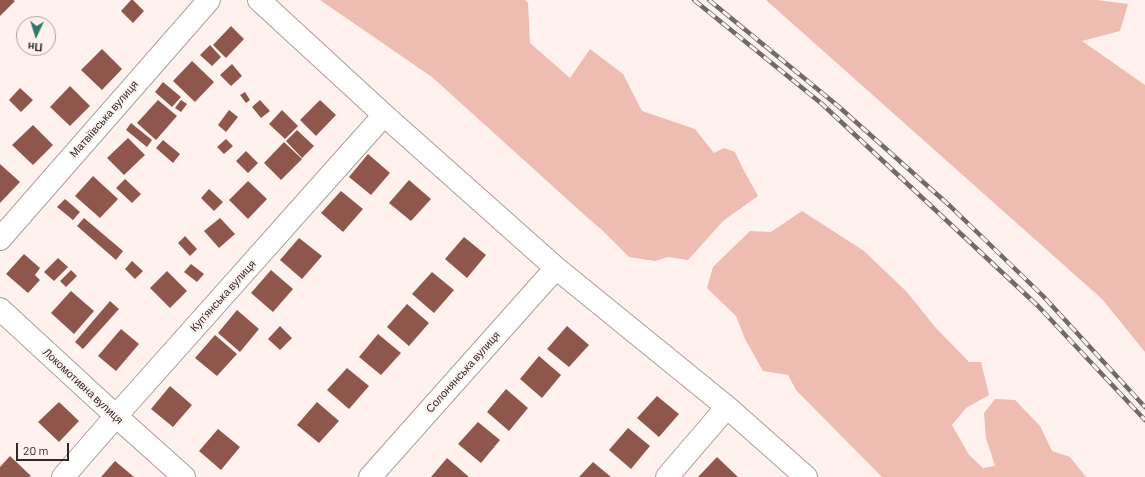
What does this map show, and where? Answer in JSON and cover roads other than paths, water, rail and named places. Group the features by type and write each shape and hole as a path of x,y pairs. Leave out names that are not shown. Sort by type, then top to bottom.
{"street":[{"name":"Матвіївська вулиця","path":"0,239 209,0"},
{"path":"259,0 384,115 556,268 727,407 806,477"},
{"name":"Купʼянська вулиця","path":"63,477 384,115"},
{"name":"Солонянська вулиця","path":"370,477 556,268"},
{"name":"Локомотивна вулиця","path":"0,309 184,477"},
{"path":"667,477 727,407"}],"railway":[{"path":"694,0 822,104 1038,306 1145,420"},
{"path":"709,0 838,106 950,206 1043,296 1145,407"}]}
